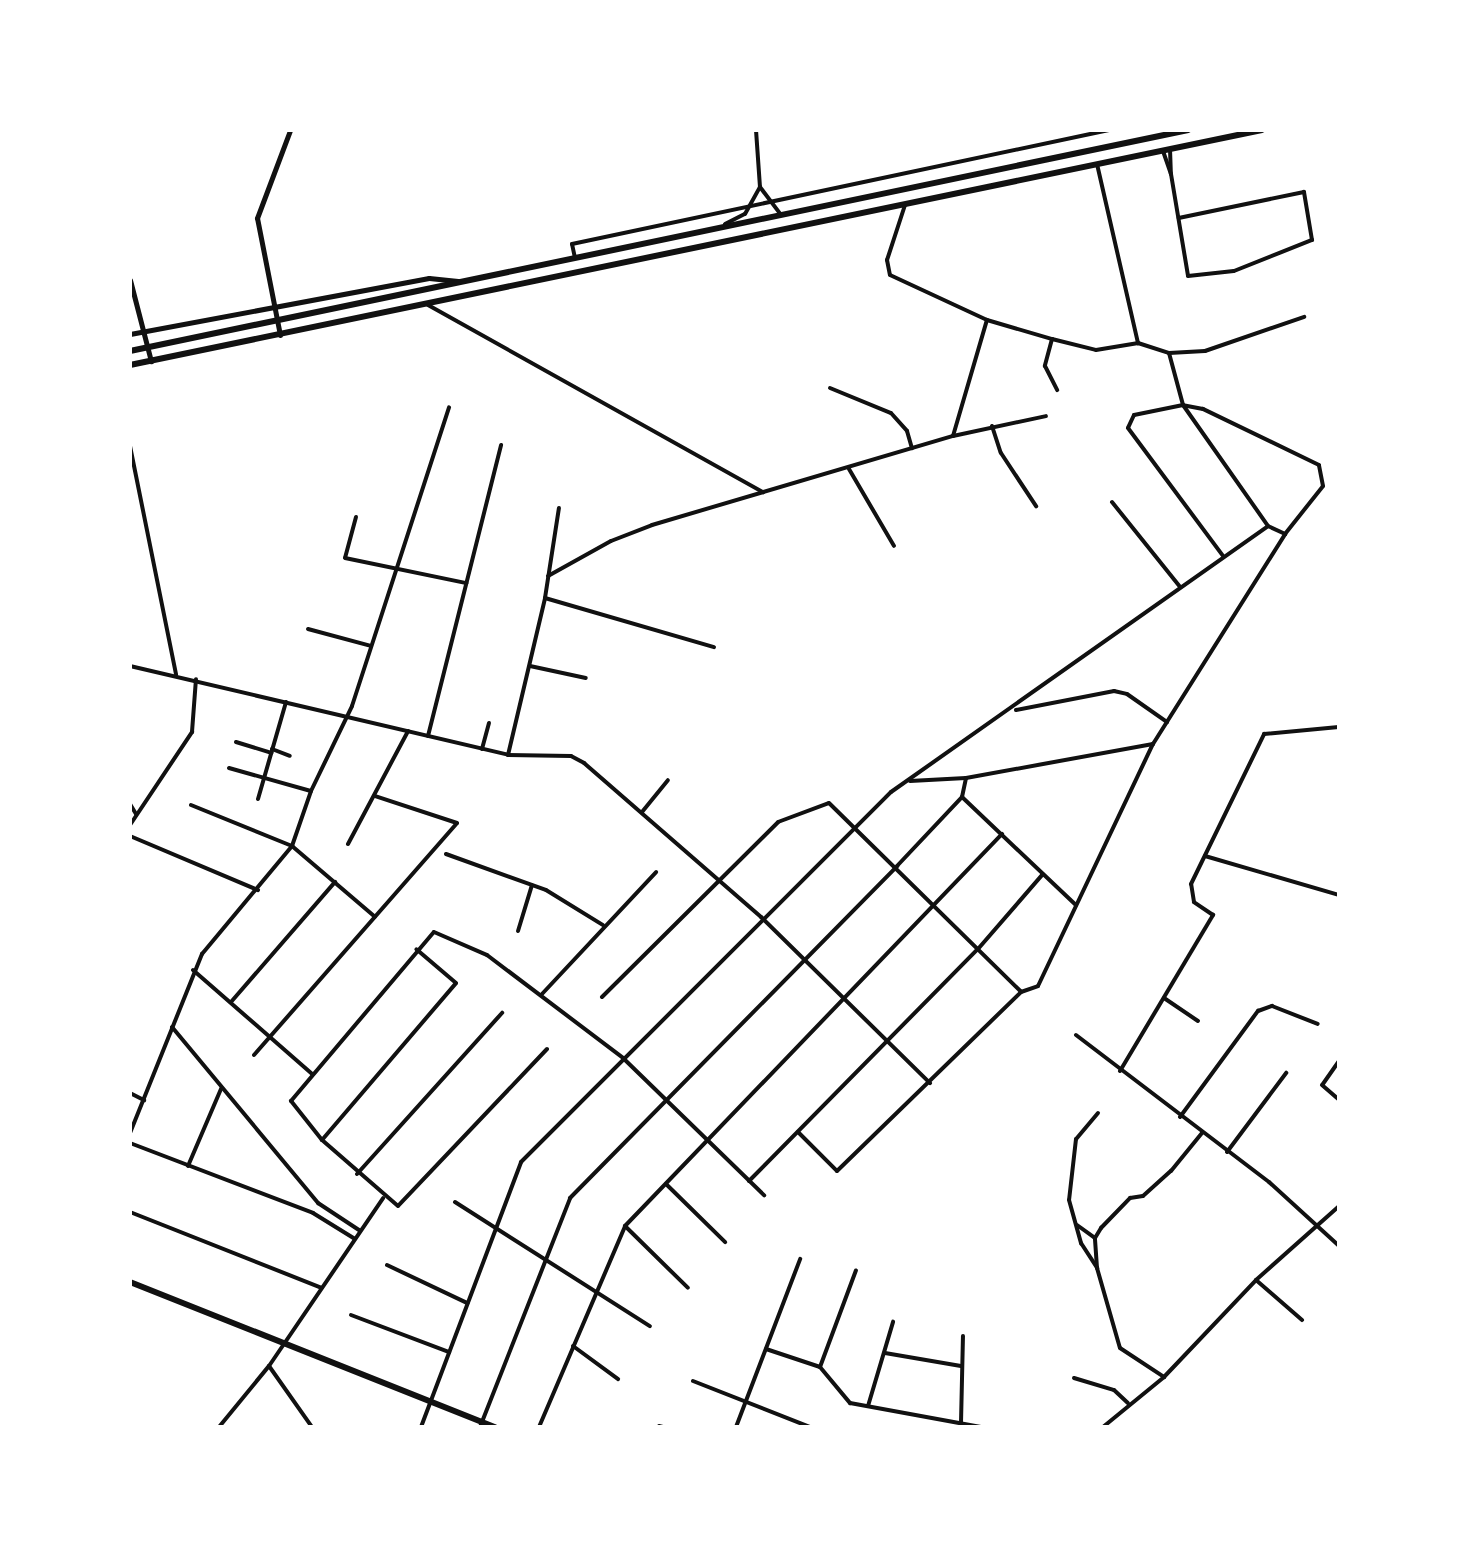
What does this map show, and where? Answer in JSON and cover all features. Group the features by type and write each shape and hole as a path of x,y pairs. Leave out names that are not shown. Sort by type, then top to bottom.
{"main road":[{"path":"130,351 1188,130"},
{"path":"130,365 1262,130"},
{"path":"722,227 725,243"},
{"path":"575,258 579,273"},
{"path":"130,1282 495,1427"}],"street":[{"path":"280,335 257,218 290,130"},
{"path":"756,130 760,187 768,204 782,215"},
{"path":"575,258 572,244 1109,130"},
{"path":"1166,150 1188,276 1234,271 1312,240 1304,192 1179,218"},
{"path":"1097,164 1138,343"},
{"path":"932,169 935,184"},
{"path":"894,177 897,192"},
{"path":"722,227 752,207 760,187"},
{"path":"905,205 887,260 890,275 987,320 1052,339 1096,350 1138,343 1169,353 1205,351 1304,317"},
{"path":"655,227 658,240"},
{"path":"603,237 606,251"},
{"path":"130,334 429,278 463,281"},
{"path":"130,280 147,331 151,361"},
{"path":"428,305 763,492"},
{"path":"953,436 987,320"},
{"path":"1052,339 1045,366 1057,390"},
{"path":"1169,353 1183,405 1268,526 1285,534"},
{"path":"830,388 891,413 907,431 912,448"},
{"path":"798,1132 837,1171 1021,992 1038,986 1153,744 1285,534 1323,486 1319,465 1203,409 1183,405 1128,420 1128,428 1223,556"},
{"path":"130,1133 193,970 292,846 311,791 346,717 372,646 449,407"},
{"path":"548,576 611,541 763,492 953,436 1046,416"},
{"path":"992,426 1001,453 1036,506"},
{"path":"428,736 501,445"},
{"path":"130,446 176,674"},
{"path":"849,468 894,546"},
{"path":"1112,502 1180,587"},
{"path":"508,755 545,598 559,508"},
{"path":"356,517 345,558 466,583"},
{"path":"421,1427 521,1162 855,825 908,781 1013,710 1268,526"},
{"path":"545,598 714,647"},
{"path":"308,629 372,646"},
{"path":"130,666 196,678 508,755 571,756 642,812 761,917 930,1083"},
{"path":"530,666 586,678"},
{"path":"130,825 192,732 196,678"},
{"path":"1013,710 1114,691 1127,694 1167,722"},
{"path":"258,799 286,702"},
{"path":"482,749 489,723"},
{"path":"1120,1071 1213,915 1191,893 1205,856 1264,734 1339,727"},
{"path":"348,844 408,731"},
{"path":"236,742 290,756"},
{"path":"908,781 966,778 1153,744"},
{"path":"229,768 311,791"},
{"path":"481,1424 543,1260 570,1198 897,866 962,797 966,778"},
{"path":"642,812 668,780"},
{"path":"254,1055 457,823 375,796"},
{"path":"962,797 1076,905"},
{"path":"602,997 778,822 829,803 897,866 1021,992"},
{"path":"130,804 136,814"},
{"path":"191,805 292,846 375,917"},
{"path":"539,1427 595,1290 625,1226 937,906 1002,834"},
{"path":"130,836 258,890"},
{"path":"446,854 532,885 603,925"},
{"path":"1205,856 1339,895"},
{"path":"542,994 603,925 656,872"},
{"path":"749,1181 978,949 1043,874"},
{"path":"231,1002 335,882"},
{"path":"518,931 532,885"},
{"path":"547,1049 398,1206 383,1198 322,1140 291,1101 311,1073 434,932 487,955 623,1058 764,1195"},
{"path":"322,1140 456,983 416,949"},
{"path":"193,970 311,1073"},
{"path":"1164,998 1198,1021"},
{"path":"1179,1117 1258,1011 1272,1006 1318,1024"},
{"path":"357,1174 502,1013"},
{"path":"172,1027 318,1203 360,1230"},
{"path":"1076,1035 1227,1152 1339,1246"},
{"path":"1339,1061 1322,1085 1339,1100"},
{"path":"1227,1152 1286,1073"},
{"path":"188,1166 221,1089"},
{"path":"130,1093 144,1100"},
{"path":"1098,1113 1076,1139 1067,1182 1076,1225 1097,1268 1120,1348 1164,1377"},
{"path":"1097,1268 1095,1238 1130,1198 1143,1196 1171,1171 1202,1133"},
{"path":"130,1143 313,1213 355,1239"},
{"path":"666,1184 725,1242"},
{"path":"219,1427 269,1366 383,1198"},
{"path":"455,1202 650,1326"},
{"path":"313,1213 318,1203"},
{"path":"1105,1425 1128,1403 1164,1377 1256,1280 1339,1206"},
{"path":"130,1212 322,1288"},
{"path":"1076,1225 1095,1238"},
{"path":"625,1226 688,1288"},
{"path":"736,1427 800,1259"},
{"path":"387,1265 467,1303"},
{"path":"820,1367 856,1270"},
{"path":"1256,1280 1302,1320"},
{"path":"351,1315 449,1352"},
{"path":"868,1406 893,1322"},
{"path":"961,1423 963,1336"},
{"path":"573,1346 618,1379"},
{"path":"766,1349 820,1367 850,1403 981,1427"},
{"path":"885,1353 961,1366"},
{"path":"269,1366 312,1427"},
{"path":"1074,1378 1114,1390 1128,1403"},
{"path":"693,1381 810,1427"},
{"path":"1105,1425 1113,1427"}]}
